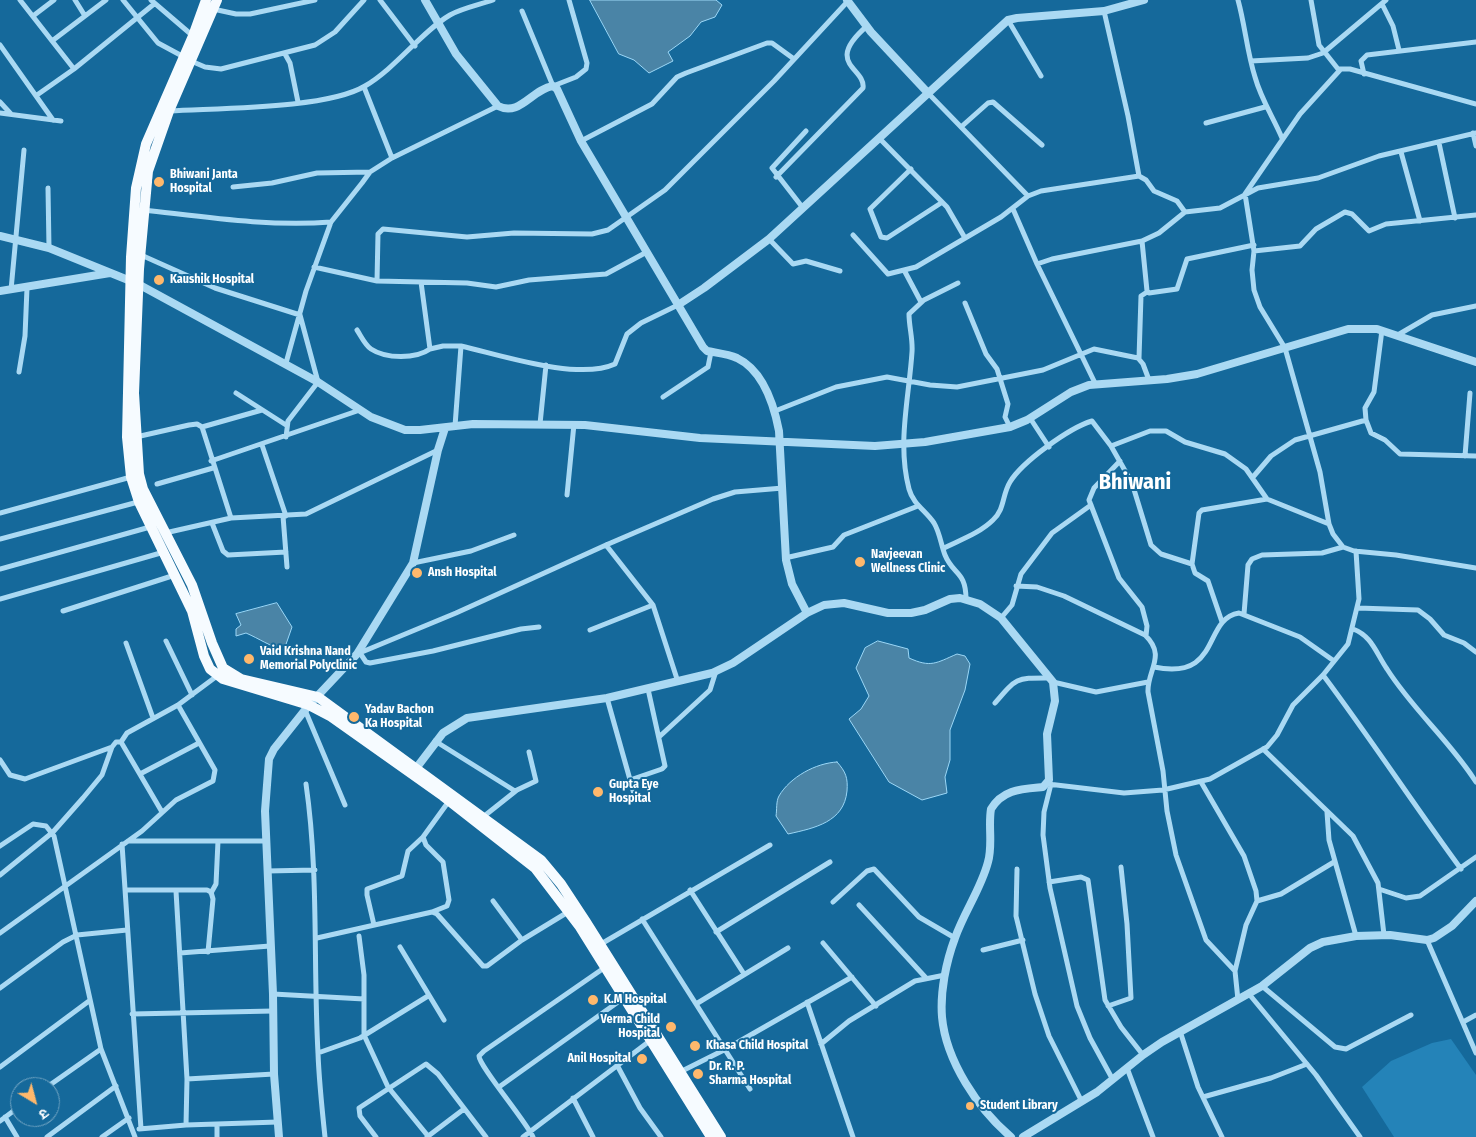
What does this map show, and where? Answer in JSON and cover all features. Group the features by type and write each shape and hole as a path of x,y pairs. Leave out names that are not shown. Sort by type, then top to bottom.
{"main road":[{"path":"206,0 148,171 141,255 134,282 126,438 131,477 139,502 192,585 212,643 224,668 245,680 318,697 535,868 569,912 604,968 627,995 680,1072 721,1137"},
{"path":"215,4 146,144 136,188 134,282 134,393 139,474 164,552 192,611 204,656 210,669 218,676 330,716 483,817 524,846 552,872 601,944 650,1040 711,1137"}],"street":[{"path":"20,0 74,68"},
{"path":"32,16 54,0"},
{"path":"75,0 85,16"},
{"path":"52,41 106,0"},
{"path":"123,0 158,43 204,67 221,68 285,54 326,39 364,0"},
{"path":"215,4 242,15 315,0"},
{"path":"380,0 415,46"},
{"path":"425,0 456,54 498,106 505,110 514,110 544,89 576,77 586,68 587,63 569,0"},
{"path":"169,111 298,102 338,96 364,87 415,46 438,24 458,12 493,0"},
{"path":"356,330 368,348 376,352 415,356 430,349 443,346 461,346 582,371 612,365 617,361 626,334 641,323 678,305 704,288 769,239 1008,20 1104,11 1138,0 1144,0"},
{"path":"1238,0 1250,61 1265,107 1274,118 1282,138"},
{"path":"1312,0 1316,35 1323,53 1340,70"},
{"path":"377,282 378,234 384,229 467,237 514,233 592,234 608,230 655,199 774,81 850,1 867,26 928,93 1028,196"},
{"path":"37,95 74,68 153,2 193,36"},
{"path":"1250,61 1308,58 1323,53 1384,2 1399,50"},
{"path":"522,10 553,86 559,94 581,141 627,218 645,253 703,347 711,352 735,357 751,368 763,383 775,410 780,442 785,558 792,584 807,613"},
{"path":"1104,11 1113,58 1128,116 1139,176"},
{"path":"1008,20 1041,76"},
{"path":"776,177 863,88 863,83 849,66 847,58 852,39 867,26"},
{"path":"1364,74 1361,64 1364,56 1399,50 1476,42"},
{"path":"581,141 652,104 677,77 686,73 767,43 772,43 794,59"},
{"path":"0,45 37,95 52,120"},
{"path":"285,54 290,63 298,102"},
{"path":"1476,104 1350,69 1340,70 1300,114 1245,194 1254,248 1252,270 1254,290 1260,307 1285,348 1320,472 1329,524 1333,534 1343,547 1356,551 1396,554 1476,568"},
{"path":"364,87 392,158"},
{"path":"0,102 12,114"},
{"path":"961,127 988,103 993,102 1042,145"},
{"path":"286,364 314,268 332,222 370,172 392,158 498,106"},
{"path":"1206,122 1265,107"},
{"path":"0,113 61,121"},
{"path":"803,208 772,171 773,165 806,131"},
{"path":"1037,264 1047,260 1142,242 1159,233 1185,212 1220,208 1245,194 1264,187 1318,178 1379,156 1475,133 1476,146"},
{"path":"880,139 928,186 941,204 948,208 965,238"},
{"path":"1439,143 1455,218"},
{"path":"11,290 24,150"},
{"path":"1401,152 1420,221"},
{"path":"911,169 870,209 881,237 887,238 941,204"},
{"path":"233,187 272,183 317,173 370,172"},
{"path":"853,235 888,274 916,267 1013,209 1028,196 1041,191 1139,176 1146,180 1154,191 1177,201 1185,212"},
{"path":"48,188 49,248"},
{"path":"1013,209 1037,264 1095,383"},
{"path":"144,210 265,223 301,224 332,222"},
{"path":"1149,380 1139,358 1141,296 1147,292 1177,289 1187,259 1254,248 1300,246 1316,229 1345,212 1352,214 1368,231 1386,224 1476,215"},
{"path":"0,236 49,248 134,282 318,382 360,410 387,424 405,430 455,426 574,424 629,428 700,438 875,446 904,444 1010,427 1030,418 1071,392 1095,383 1149,380 1197,374 1341,330 1370,328 1382,330 1395,337 1476,362"},
{"path":"769,239 792,263 806,261 840,271"},
{"path":"1142,242 1147,292"},
{"path":"314,268 377,282 467,283 496,287 529,280 597,276 615,270 645,253"},
{"path":"141,255 216,288 300,315"},
{"path":"904,270 921,302"},
{"path":"0,291 27,288 112,272"},
{"path":"421,282 430,349"},
{"path":"958,283 921,302 909,314 912,350 908,413 903,426 910,491 918,506 935,525 946,557 965,582 966,599"},
{"path":"18,372 25,336 27,288"},
{"path":"965,303 986,354 997,369 1008,404 1005,417 1010,427"},
{"path":"1395,337 1432,315 1476,306"},
{"path":"300,315 318,382"},
{"path":"1382,330 1374,392 1365,406 1366,420 1371,433 1385,440 1397,453 1476,456"},
{"path":"455,426 461,346"},
{"path":"775,410 840,386 887,377 948,387 999,380 1043,370 1081,353 1098,348 1120,356 1139,358"},
{"path":"663,397 708,367 711,352"},
{"path":"540,424 546,365"},
{"path":"286,437 286,425 318,382"},
{"path":"236,393 286,425"},
{"path":"1465,456 1470,393"},
{"path":"202,427 262,410"},
{"path":"211,462 360,410"},
{"path":"1030,418 1049,447"},
{"path":"1253,477 1276,452 1310,435 1366,420"},
{"path":"944,548 980,530 993,521 1002,509 1006,490 1015,476 1049,447 1092,421 1120,460 1135,490 1150,545 1161,554 1192,564"},
{"path":"136,437 189,425 197,424 202,427 211,462 231,518"},
{"path":"567,495 574,424"},
{"path":"279,1137 274,1074 273,994 267,871 268,841 265,811 269,760 274,749 307,708 358,654 413,563 438,450 445,428"},
{"path":"1111,446 1150,431 1163,431 1185,442 1225,454 1246,469 1267,499"},
{"path":"262,445 284,516 287,567"},
{"path":"0,568 157,531 212,523 231,518 284,516 312,512 438,450"},
{"path":"1120,460 1091,493 1091,505 1120,578 1142,607 1147,626 1146,636 1154,652 1154,667 1148,682 1163,771 1163,790 1176,855 1204,935 1209,944 1235,971"},
{"path":"157,484 213,468"},
{"path":"0,513 131,477"},
{"path":"358,654 456,613 606,544 725,495 782,488"},
{"path":"1222,622 1208,582 1196,573 1192,564 1199,513 1202,510 1267,499 1329,524"},
{"path":"0,539 139,502"},
{"path":"1001,618 1010,610 1021,574 1052,533 1091,505"},
{"path":"785,558 833,547 844,536 918,506"},
{"path":"212,523 224,551 228,555 286,552"},
{"path":"413,563 471,551 514,535"},
{"path":"606,544 653,605 678,682"},
{"path":"1244,614 1247,568 1250,561 1255,557 1322,554 1343,547"},
{"path":"1010,1137 996,1124 971,1090 951,1050 942,1019 945,976 955,938 976,896 988,860 991,809 999,799 1010,792 1043,787 1049,784 1124,793 1163,790 1202,782 1263,749 1273,740 1293,705 1323,675 1348,644 1358,608 1359,593 1356,551"},
{"path":"0,599 164,552"},
{"path":"63,611 175,575"},
{"path":"1016,586 1037,587 1064,596 1146,636"},
{"path":"414,771 435,741 451,726 467,718 607,698 678,682 716,671 733,663 807,613 824,606 844,603 888,613 911,613 925,610 950,599 966,599 980,604 1001,618 1052,680 1055,701 1046,734 1050,776 1043,829 1049,882 1078,1006 1090,1038 1113,1080"},
{"path":"590,630 653,605"},
{"path":"1358,608 1418,610 1427,616 1444,635 1464,643 1476,652"},
{"path":"1154,667 1181,669 1195,664 1206,653 1222,622 1236,614 1244,614 1300,637 1334,661"},
{"path":"358,654 368,663 380,662 521,629 539,627"},
{"path":"1353,629 1364,634 1370,640 1396,683 1462,760 1476,782"},
{"path":"166,641 192,695"},
{"path":"126,644 153,718"},
{"path":"659,736 710,690 716,671"},
{"path":"1323,675 1378,748 1404,790 1461,869"},
{"path":"0,875 53,832 102,775 112,747 116,742 121,742 127,733 178,705 218,676"},
{"path":"995,703 1016,680 1052,680 1096,692 1148,682"},
{"path":"630,780 664,768 648,689"},
{"path":"607,698 636,800"},
{"path":"0,934 148,826 181,797 209,784 215,779 214,770 178,705"},
{"path":"307,708 345,805"},
{"path":"435,741 514,791"},
{"path":"121,742 162,812"},
{"path":"140,774 199,743"},
{"path":"0,760 10,775 26,778 112,747"},
{"path":"1263,749 1353,836 1373,872 1379,889 1384,935"},
{"path":"483,817 514,791 536,779 530,752"},
{"path":"1202,782 1244,856 1254,882 1257,901 1246,925 1235,971 1238,1000"},
{"path":"306,784 315,870 318,1053 325,1137"},
{"path":"374,925 367,895 368,889 402,876 408,851 423,837 450,801"},
{"path":"1328,812 1328,837 1356,936"},
{"path":"0,846 33,824 46,826 53,832 66,884 100,1049 135,1137"},
{"path":"317,938 432,912 446,906 448,900 443,862 426,845 423,837"},
{"path":"208,952 211,893 216,884 218,841"},
{"path":"124,843 268,841"},
{"path":"124,843 126,930 142,1129"},
{"path":"601,944 690,890 770,845"},
{"path":"1379,889 1403,898 1417,897 1461,869 1476,857"},
{"path":"716,932 830,862"},
{"path":"1257,901 1281,894 1334,862"},
{"path":"1108,1006 1131,998 1127,924 1121,867"},
{"path":"833,902 867,871 874,869 918,917 955,938"},
{"path":"1017,869 1016,911 1035,994 1049,1036 1082,1102"},
{"path":"267,871 315,870"},
{"path":"1049,882 1081,877 1088,880 1103,991 1108,1006 1121,1027 1143,1054"},
{"path":"126,890 207,890 211,893"},
{"path":"690,890 744,974"},
{"path":"176,891 187,1078 186,1125"},
{"path":"1023,1137 1082,1102 1113,1080 1143,1054 1180,1031 1262,986 1310,948 1323,942 1356,936 1384,935 1427,940 1434,938 1452,926 1476,901"},
{"path":"493,902 522,940"},
{"path":"859,906 926,978"},
{"path":"432,912 437,914 484,966 490,965 522,940 569,912"},
{"path":"642,919 750,1089"},
{"path":"0,988 63,942 77,935 126,930"},
{"path":"359,936 364,975 364,1036 388,1087 427,1137 464,1109"},
{"path":"983,950 1023,940"},
{"path":"1427,940 1476,1053"},
{"path":"824,943 876,1006"},
{"path":"180,953 270,946"},
{"path":"400,947 444,1020"},
{"path":"696,1004 788,948"},
{"path":"532,1134 499,1087 481,1066 478,1059 480,1054 604,968"},
{"path":"821,1044 849,1020 876,1006 908,985 926,978 945,976"},
{"path":"680,1072 726,1049 852,977"},
{"path":"1262,986 1342,1050 1411,1015"},
{"path":"273,994 364,999"},
{"path":"1249,994 1307,1064 1359,1137"},
{"path":"499,1087 627,995"},
{"path":"318,1053 364,1036 428,996"},
{"path":"0,1067 89,1001"},
{"path":"807,1002 853,1137"},
{"path":"132,1014 272,1011"},
{"path":"1463,1022 1476,1015"},
{"path":"1180,1031 1203,1097 1222,1137"},
{"path":"523,1137 532,1134 573,1098 650,1040"},
{"path":"60,1078 100,1049"},
{"path":"376,1137 358,1110 423,1064 428,1064 486,1137"},
{"path":"1203,1097 1271,1078 1307,1064"},
{"path":"617,1065 640,1108 661,1137"},
{"path":"1127,1068 1153,1137"},
{"path":"187,1078 274,1074"},
{"path":"47,1137 116,1086"},
{"path":"573,1098 593,1137"},
{"path":"0,1121 10,1113"},
{"path":"5,1117 17,1137"},
{"path":"102,1137 129,1118"},
{"path":"133,1130 186,1125 278,1122"},
{"path":"217,1124 218,1137"}],"shaded area":[{"path":"590,0 716,0 722,5 715,17 701,22 690,36 668,52 673,61 649,73 634,60 619,54"},
{"path":"277,603 292,627 284,650 246,633 236,636 236,629 241,625 236,614"},
{"path":"878,641 908,649 909,658 923,663 938,662 957,654 965,656 970,664 965,690 950,730 950,760 945,777 947,793 922,800 889,782 849,719 861,709 869,696 856,668 865,648"},
{"path":"837,762 846,775 847,782 845,802 840,810 834,817 818,826 788,834 776,816 779,796 790,783 804,772 821,765"},
{"path":"1451,1039 1476,1075 1476,1137 1394,1137 1362,1087 1391,1061 1432,1043"}],"place":[{"name":"Bhiwani Janta Hospital","path":"159,182"},
{"name":"Kaushik Hospital","path":"159,280"},
{"name":"Navjeevan Wellness Clinic","path":"860,562"},
{"name":"Ansh Hospital","path":"417,573"},
{"name":"Vaid Krishna Nand Memorial Polyclinic","path":"249,659"},
{"name":"Yadav Bachon Ka Hospital","path":"354,717"},
{"name":"Gupta Eye Hospital","path":"598,792"},
{"name":"K.M Hospital","path":"593,1000"},
{"name":"Verma Child Hospital","path":"671,1027"},
{"name":"Khasa Child Hospital","path":"695,1046"},
{"name":"Anil Hospital","path":"642,1059"},
{"name":"Dr. R. P. Sharma Hospital","path":"698,1074"},
{"name":"Student Library","path":"970,1106"}],"district":[{"name":"Bhiwani","path":"1135,483"}]}
